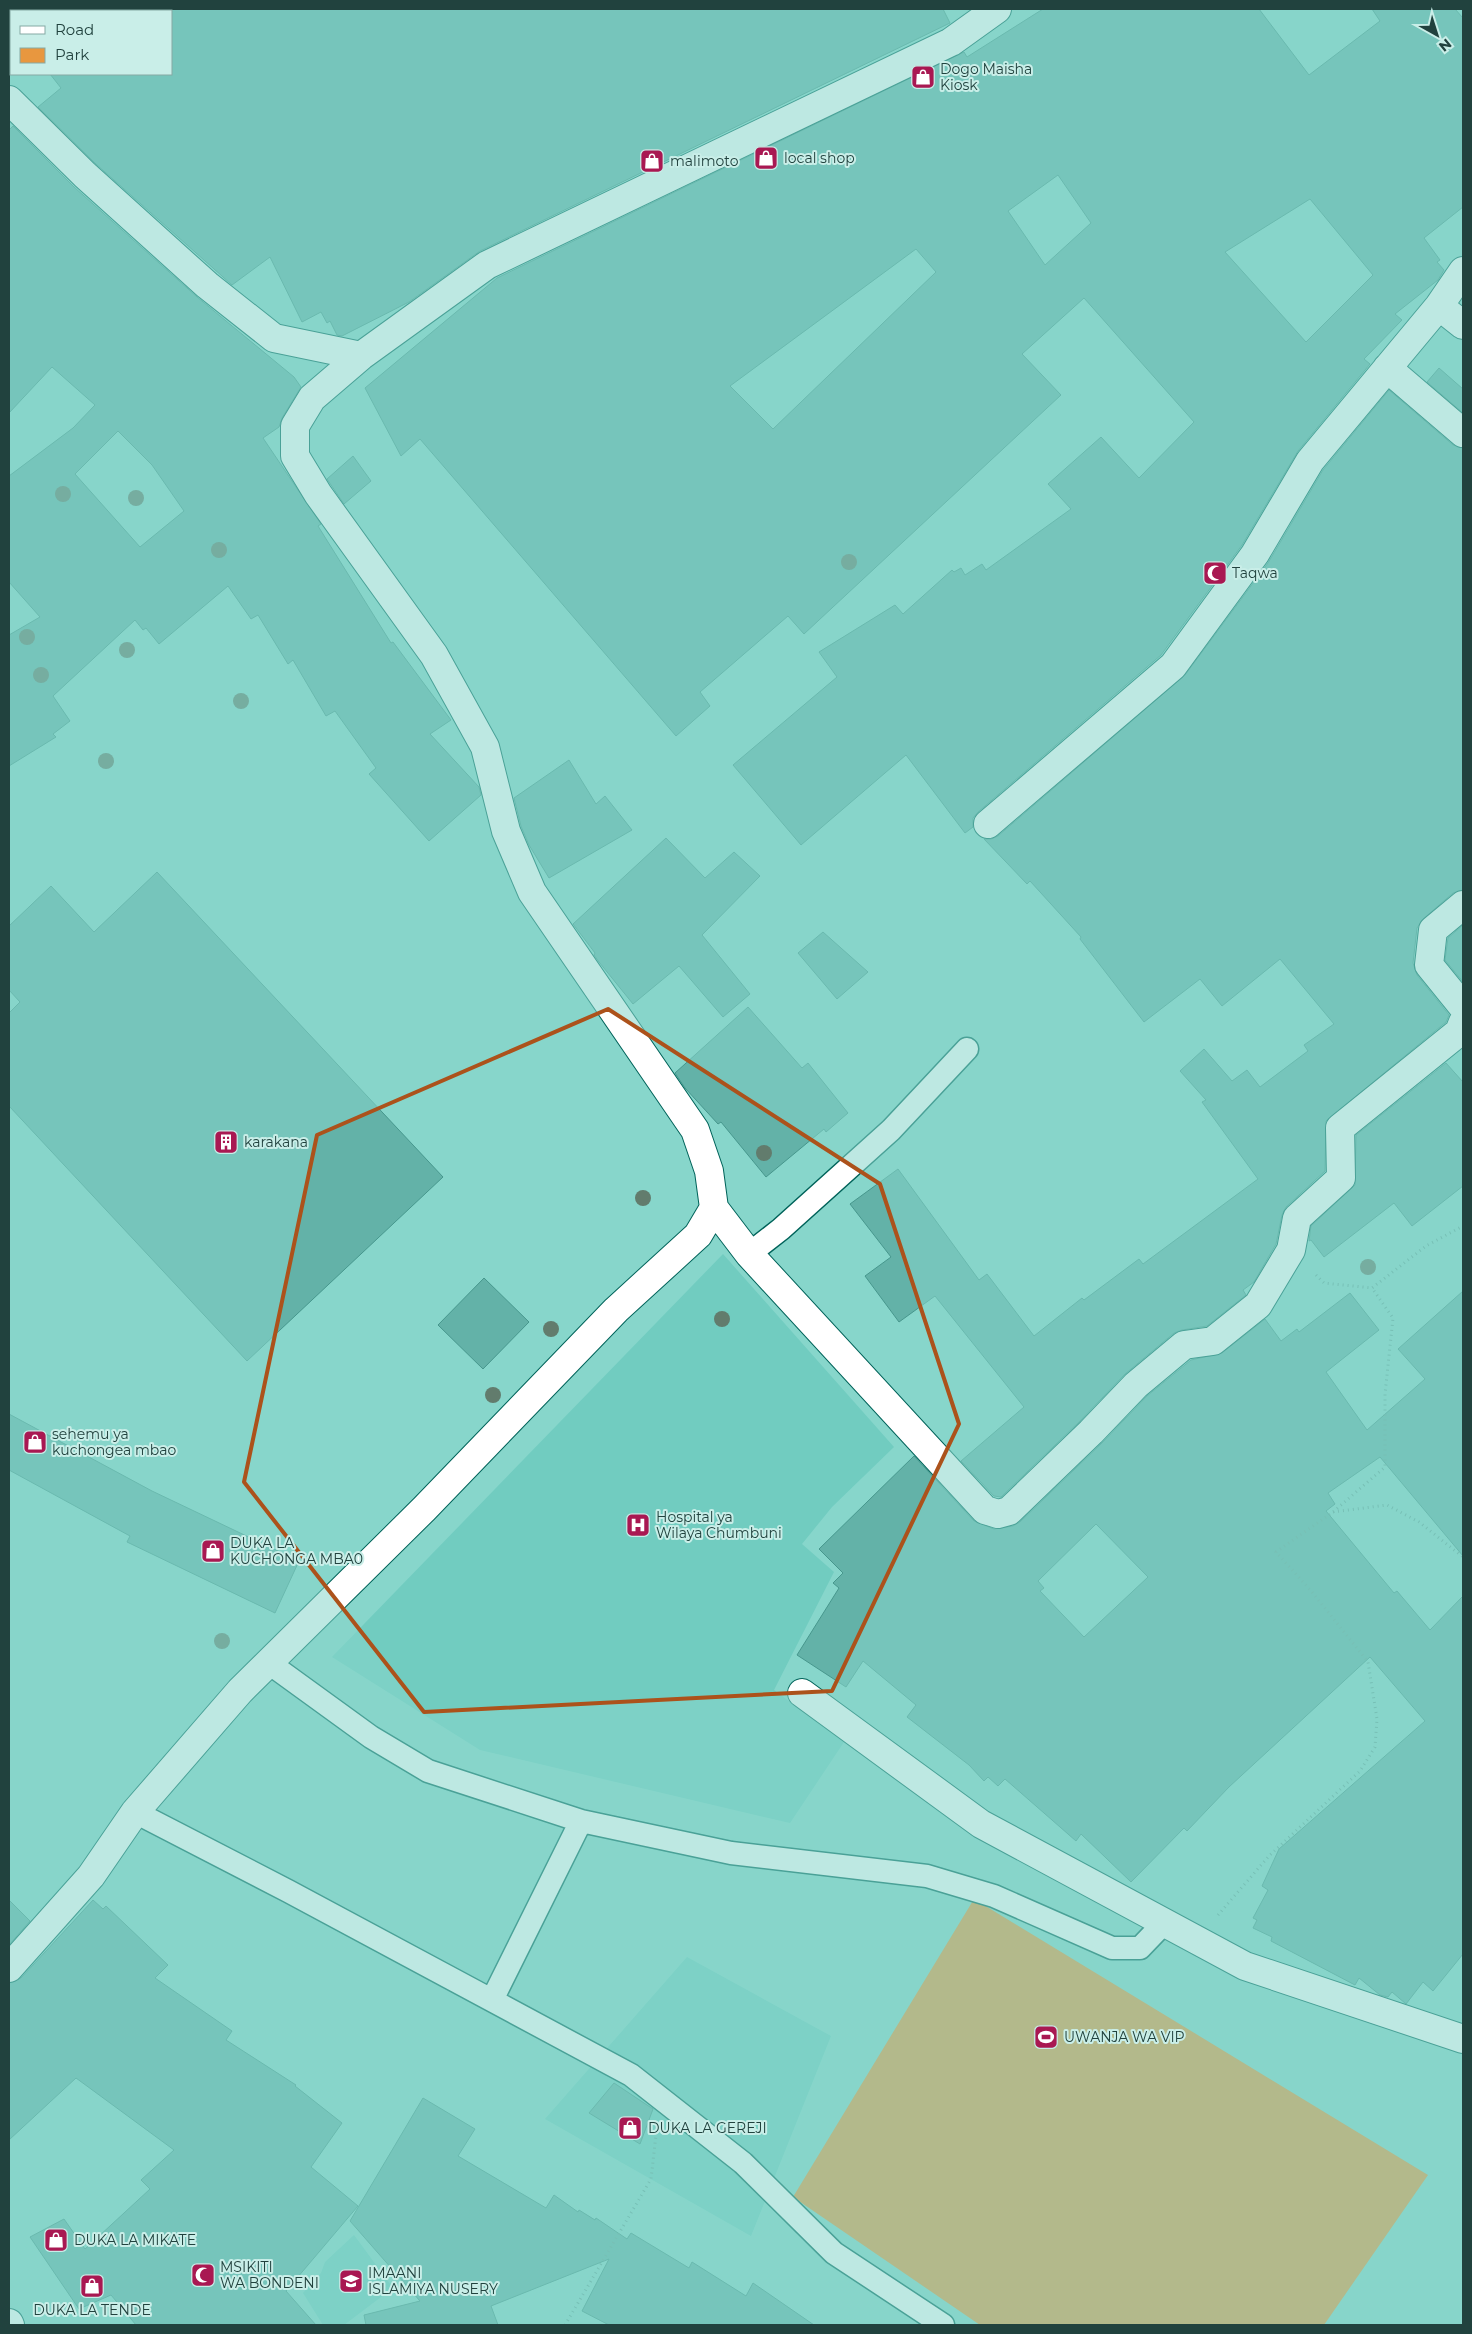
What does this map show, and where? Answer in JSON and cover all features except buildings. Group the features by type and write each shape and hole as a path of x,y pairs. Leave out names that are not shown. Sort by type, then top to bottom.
{"street":[{"path":"997,9 951,42 487,265 361,356 312,398 295,426 296,456 318,494 434,655 476,730 485,747 506,831 532,892 695,1130 710,1171 714,1208 748,1254 985,1510 998,1514 1008,1511 1091,1432 1136,1385 1184,1345 1213,1341 1258,1305 1291,1250 1297,1218 1341,1178 1340,1128 1459,1032 1463,1022"},
{"path":"9,100 86,175 207,285 274,338 361,356"},
{"path":"988,824 1172,666 1255,554 1310,461 1439,306 1463,271"},
{"path":"1439,306 1463,325"},
{"path":"1387,368 1463,433"},
{"path":"1463,905 1433,930 1428,965 1463,1006"},
{"path":"9,1968 91,1876 136,1812 240,1691 424,1509 616,1310 698,1235 714,1208"},
{"path":"802,1693 981,1824 1245,1966 1463,2039"}],"lane":[{"path":"748,1254 781,1228 890,1130 967,1049"},
{"path":"269,1663 371,1737 428,1771 581,1821 730,1853 927,1876 994,1896 1112,1948 1140,1948 1164,1923"},
{"path":"136,1812 288,1891 631,2075 744,2163 834,2253 942,2325"},
{"path":"492,2000 581,1821"}],"path":[{"path":"1291,1250 1324,1283 1372,1288 1426,1246 1463,1226"},
{"path":"1197,1940 1269,1856 1360,1771 1375,1748 1377,1719 1368,1662 1312,1592 1276,1552 1333,1512 1385,1467 1386,1394 1393,1318 1372,1288"},
{"path":"1333,1512 1388,1505 1419,1522 1462,1554"},
{"path":"565,2325 651,2179 660,2099"}],"highlighted area":[{"path":"608,1009 880,1184 959,1424 832,1691 424,1712 244,1482 317,1135"}],"shaded area":[{"name":"Hospital ya Wilaya Chumbuni","path":"723,1254 894,1447 832,1507 802,1544 834,1572 774,1690 844,1742 790,1823 480,1750 332,1657"},
{"path":"687,1957 831,2036 751,2236 545,2119"},
{"name":"IMAANI ISLAMIYA NUSERY","path":"354,2235 393,2288 344,2325 323,2325 303,2293 321,2273 325,2262"}],"green space":[{"name":"UWANJA WA VIP","path":"974,1899 1428,2175 1324,2325 980,2325 793,2197"}],"place":[{"name":"Dogo Maisha Kiosk","path":"923,77"},
{"name":"local shop","path":"766,158"},
{"name":"malimoto","path":"652,161"},
{"name":"Taqwa","path":"1215,573"},
{"name":"karakana","path":"226,1142"},
{"name":"sehemu ya kuchongea mbao","path":"35,1442"},
{"name":"Hospital ya Wilaya Chumbuni","path":"638,1525"},
{"name":"DUKA LA KUCHONGA MBA0","path":"213,1551"},
{"name":"UWANJA WA VIP","path":"1046,2037"},
{"name":"DUKA LA GEREJI","path":"630,2128"},
{"name":"DUKA LA MIKATE","path":"56,2240"},
{"name":"MSIKITI WA BONDENI","path":"203,2275"},
{"name":"IMAANI ISLAMIYA NUSERY","path":"351,2281"},
{"name":"DUKA LA TENDE","path":"92,2286"}]}
